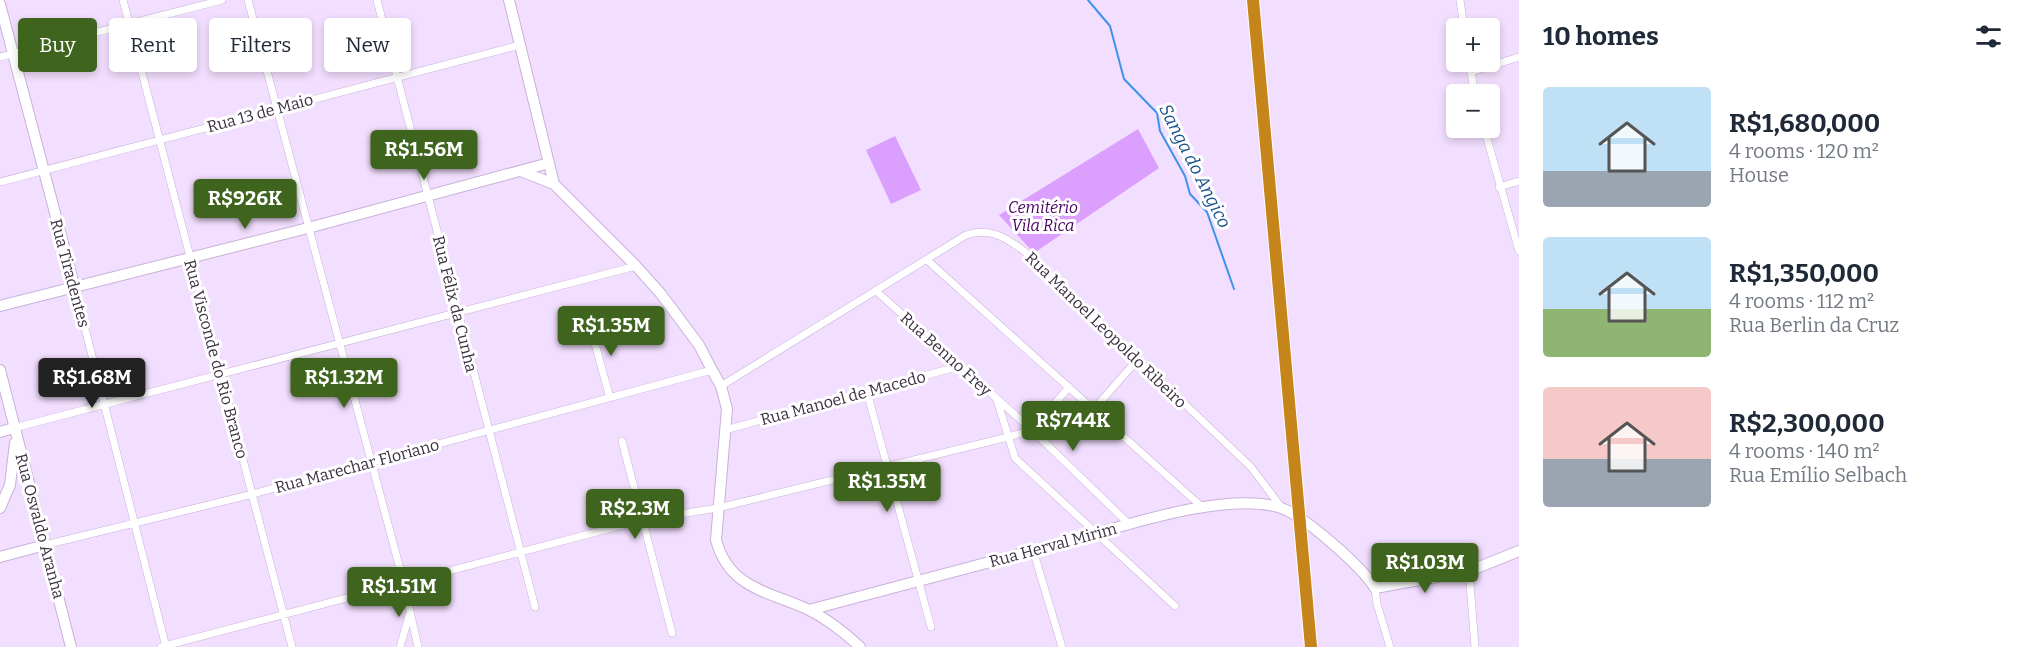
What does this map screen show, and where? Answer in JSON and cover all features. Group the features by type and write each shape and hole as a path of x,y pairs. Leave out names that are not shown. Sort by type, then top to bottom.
{"highway":[{"path":"1253,0 1311,647"}],"main road":[{"path":"509,0 554,184"},
{"name":"Rua Tiradentes","path":"0,4 75,289"},
{"path":"0,306 75,289 523,172 549,163"},
{"path":"523,172 554,184 636,266 668,302 699,345 721,386 727,408 716,540 720,555 730,571 748,585 809,610 846,634 860,647"},
{"name":"Rua Osvaldo Aranha","path":"0,370 71,647"},
{"path":"0,432 15,432 12,472 0,508"},
{"path":"12,472 25,469"},
{"name":"Rua Herval Mirim","path":"809,610 1202,507 1235,504 1281,507 1299,518 1359,568 1375,588"},
{"name":"Rua Marechar Floriano","path":"0,557 45,545"},
{"path":"1375,588 1469,571 1519,551"}],"street":[{"name":"Rua Visconde do Rio Branco","path":"123,0 128,18"},
{"path":"152,18 222,0"},
{"path":"248,0 404,584 418,647"},
{"name":"Rua Félix da Cunha","path":"377,0 519,553 536,607"},
{"path":"1460,0 1463,18"},
{"path":"0,57 109,29"},
{"name":"Rua 13 de Maio","path":"0,182 520,45"},
{"path":"1500,63 1519,57"},
{"name":"Rua Visconde do Rio Branco","path":"141,72 292,647"},
{"path":"1471,72 1473,84"},
{"path":"1486,138 1499,188 1519,251"},
{"path":"1499,188 1519,181"},
{"name":"Rua Manoel Leopoldo Ribeiro","path":"721,386 966,235 978,231 990,232 1008,238 1024,251 1251,467 1281,507"},
{"path":"927,260 1202,507"},
{"path":"15,432 103,405 636,266"},
{"name":"Rua Tiradentes","path":"75,289 164,647"},
{"name":"Rua Benno Frey","path":"876,291 998,400 1015,458 1029,474 1175,606"},
{"path":"589,322 610,398"},
{"path":"1094,409 1138,360"},
{"name":"Rua Manoel de Macedo","path":"725,430 960,366"},
{"name":"Rua Marechar Floriano","path":"45,545 253,494 712,370"},
{"path":"164,647 642,520 718,508 1008,437 1032,430 1070,387"},
{"path":"867,392 931,627"},
{"path":"998,400 1130,525"},
{"path":"622,441 672,633"},
{"path":"1034,550 1062,647"},
{"path":"1469,571 1475,647"},
{"path":"1375,588 1377,604 1390,647"},
{"path":"400,647 410,610"}],"green space":[{"name":"Cemitério Vila Rica","path":"1138,129 1159,168 1034,253 999,215"},
{"path":"895,136 921,190 891,204 866,150"}],"waterway":[{"name":"Sanga do Angico","path":"1088,0 1110,26 1124,79 1157,113 1160,131 1185,176 1190,194 1207,212 1234,289"}]}
